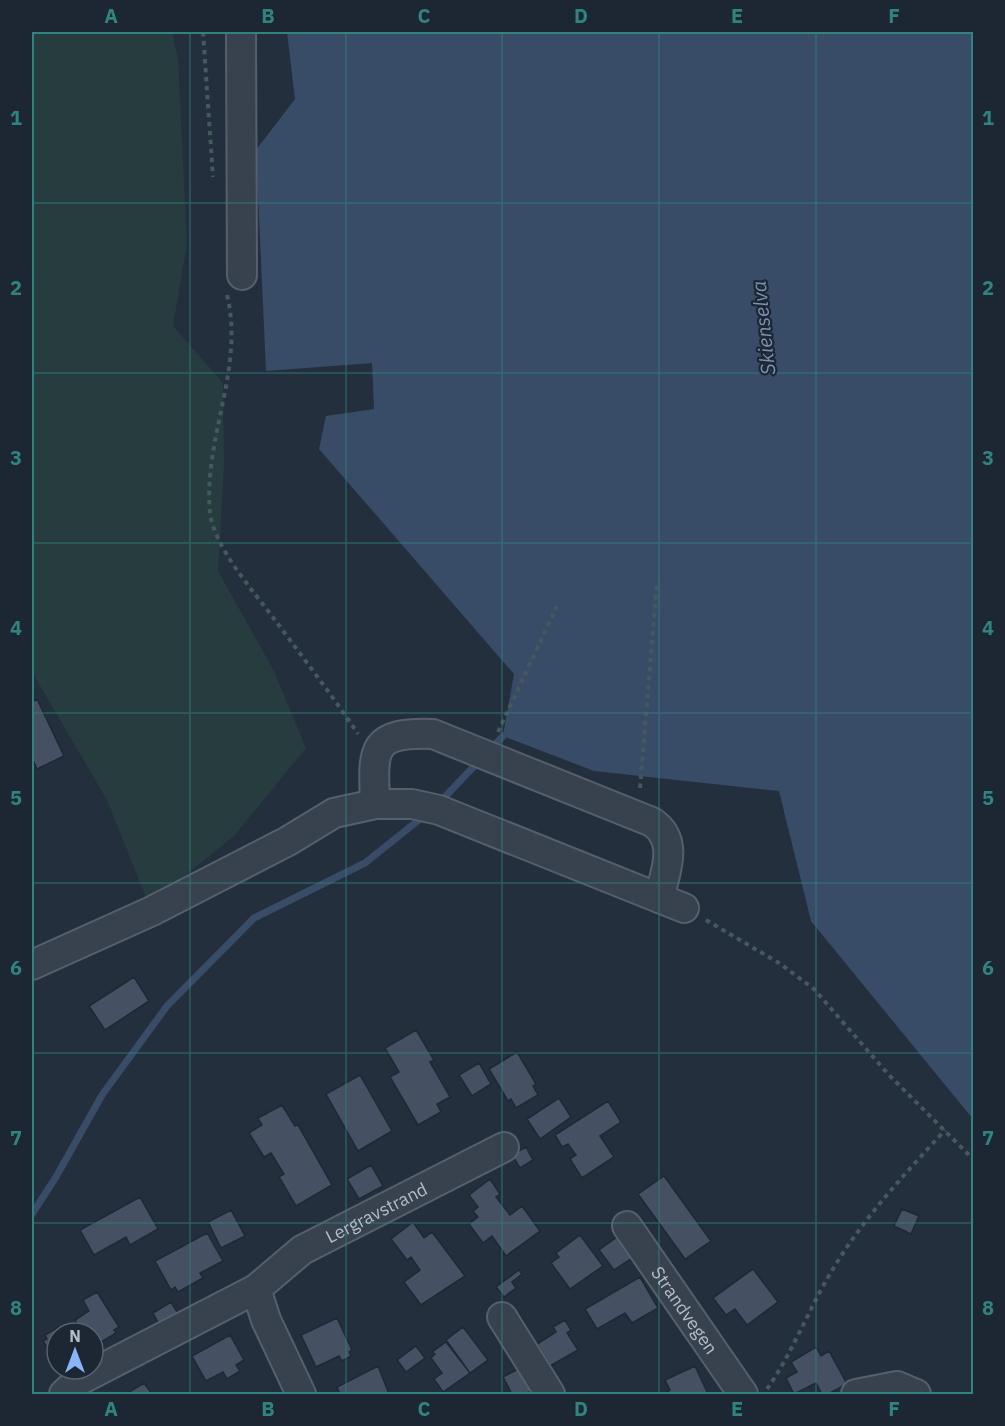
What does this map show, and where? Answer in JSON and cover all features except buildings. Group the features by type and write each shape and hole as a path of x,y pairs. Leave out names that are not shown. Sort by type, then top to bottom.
{"street":[{"path":"233,281 241,32"},
{"path":"32,965 152,911 288,841 334,813 375,804 412,804 439,810 671,903 669,848 663,829 652,822 433,735 404,733 384,742 374,758 375,804"},
{"name":"Lergravstrand","path":"64,1395 78,1381 256,1289 302,1250 504,1147"},
{"name":"Strandvegen","path":"627,1226 742,1395"},
{"path":"256,1289 294,1392"},
{"path":"502,1317 550,1395"},
{"path":"856,1395 897,1386 916,1395"}],"path":[{"path":"203,32 214,186"},
{"path":"233,281 230,307 231,354 212,469 210,512 217,535 245,580 374,758"},
{"path":"640,788 657,581"},
{"path":"494,741 557,606"},
{"path":"671,903 779,963 814,989 888,1074 974,1160"},
{"path":"763,1395 782,1368 834,1268 864,1222 945,1130"}],"green space":[{"path":"32,32 172,32 178,59 187,244 173,326 223,383 224,465 218,571 274,671 306,748 234,836 149,905 107,800 32,672 34,350 32,349"}],"water":[{"name":"Skienselva","path":"287,32 973,32 973,1119 811,921 779,791 594,771 503,736 514,674 319,449 326,416 374,409 372,363 266,371 256,150 295,99"}],"waterway":[{"path":"490,750 503,736"},
{"path":"440,802 480,760"},
{"path":"32,1214 56,1177 102,1095 167,1006 254,918 365,863 425,815"}]}
